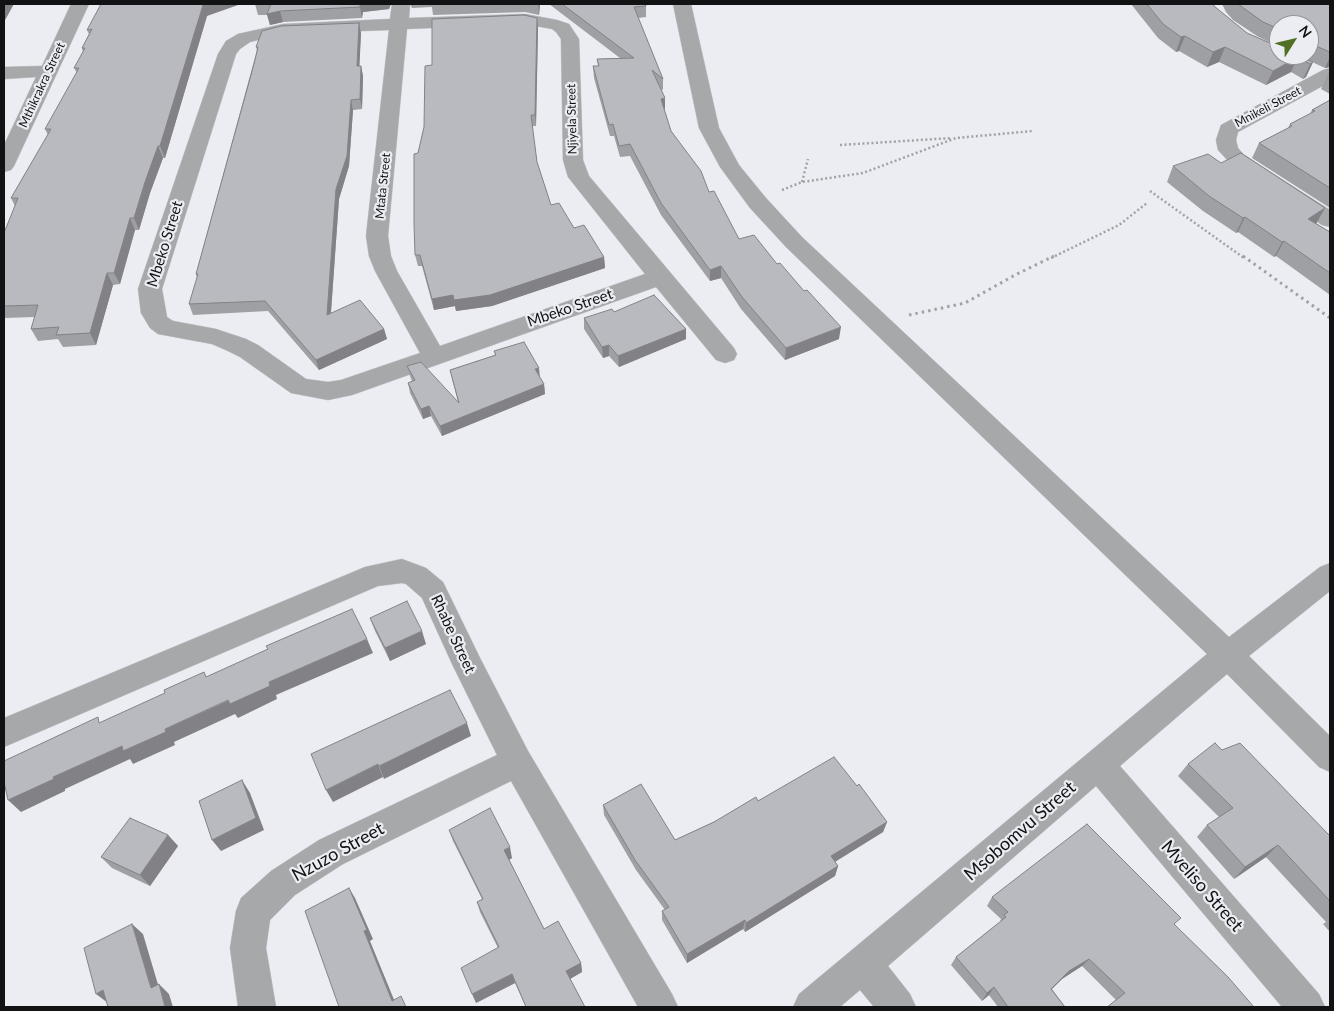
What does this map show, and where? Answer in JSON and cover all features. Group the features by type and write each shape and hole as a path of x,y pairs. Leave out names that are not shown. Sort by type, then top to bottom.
{"street":[{"name":"Mthikrakra Street","path":"4,166 80,4"},
{"path":"682,4 709,128 730,167 755,200 794,242 1228,655 1330,757"},
{"name":"Njiyela Street","path":"400,14 525,20 545,22 563,28 570,38 575,168 579,177 725,354"},
{"name":"Mbeko Street","path":"400,14 262,32 244,38 233,45 226,54 150,289 150,301 158,322 166,328 216,337 237,345 249,351 300,387 316,391 328,391 343,389 660,277"},
{"name":"Mtata Street","path":"400,14 377,236 380,256 386,271 434,356"},
{"path":"4,73 48,71"},
{"name":"Mnikeli Street","path":"1321,74 1228,129 1226,140 1228,150 1237,159 1330,220"},
{"name":"Rhabe Street","path":"4,733 375,575 402,571 416,576 433,590 468,666 517,762 659,1007"},
{"name":"Msobomvu Street","path":"812,1007 1228,655 1330,575"},
{"name":"Nzuzo Street","path":"257,1007 248,948 254,911 283,883 331,852 517,762"},
{"name":"Mveliso Street","path":"1098,764 1306,1007"},
{"path":"863,964 897,1007"}],"path":[{"path":"840,145 1033,131"},
{"path":"755,200 802,182 863,173 956,138"},
{"path":"802,182 808,159"},
{"path":"1150,191 1330,318"},
{"path":"880,324 923,310 965,303 1119,225 1147,203"}],"building":[{"path":"101,4 207,4 203,5 160,146 158,146 145,182 134,218 130,218 114,273 107,273 90,333 56,335 59,327 31,329 38,305 4,306 4,233 18,198 11,198 51,129 45,129 79,68 74,68 85,48 82,48 92,29 87,30"},
{"path":"271,4 360,4 360,7 280,11 267,14"},
{"path":"562,4 646,4 646,6 634,7 663,79 652,70 665,98 661,99 671,131 701,171 709,192 714,191 739,239 754,235 777,264 780,263 804,291 807,290 841,327 786,348 742,297 721,266 710,270 661,203 630,144 619,146 613,124 609,125 593,66 599,66 597,59 634,58"},
{"path":"1147,4 1213,4 1247,33 1269,43 1269,65 1284,65 1273,71 1225,47 1213,52 1185,36 1181,37 1163,24"},
{"path":"1238,4 1330,4 1330,52 1319,47 1319,15 1269,15 1269,25"},
{"path":"524,15 537,18 535,115 531,115 537,162 551,205 559,203 574,228 584,225 604,257 490,295 454,300 453,295 432,299 420,255 415,255 414,154 418,153 424,127 425,66 432,65 432,19"},
{"path":"359,23 357,66 361,66 360,99 351,100 347,156 336,189 327,315 360,300 384,329 316,360 265,301 189,304 254,64 258,47 256,47 262,31 281,26"},
{"path":"1330,100 1330,188 1259,143 1292,126 1290,124 1315,111 1312,110"},
{"path":"1241,153 1325,208 1308,219 1330,232 1330,273 1284,241 1282,242 1209,196 1173,166 1208,154 1221,163"},
{"path":"654,295 686,329 618,356 609,345 602,347 584,318 612,309 614,312"},
{"path":"524,342 539,368 535,369 544,384 440,426 429,406 421,409 408,383 415,380 407,366 421,362 459,403 450,370 496,355 494,351"},
{"path":"407,601 422,631 385,648 370,618"},
{"path":"352,609 367,639 269,682 270,686 230,704 228,700 165,729 166,732 123,751 122,746 53,777 54,779 8,800 4,782 4,761 98,717 99,723 165,693 164,690 204,672 206,677 268,649 266,646"},
{"path":"450,690 467,723 326,790 311,754"},
{"path":"1215,743 1222,750 1240,743 1330,836 1330,901 1278,845 1245,867 1207,825 1233,808 1188,764"},
{"path":"834,757 857,786 859,784 887,822 831,856 838,866 746,923 745,920 687,954 662,911 669,907 635,860 603,805 641,784 675,840 714,822 756,797 758,801"},
{"path":"242,780 256,818 212,840 199,801"},
{"path":"490,808 510,847 504,850 544,929 558,921 581,963 566,971 585,1007 526,1007 512,974 472,994 461,968 499,947 477,902 483,899 449,830"},
{"path":"130,818 168,835 140,875 101,857"},
{"path":"1087,824 1181,918 1174,924 1228,977 1254,1007 1107,1007 1125,993 1089,959 1069,971 1051,989 1065,1007 1008,1007 994,987 987,993 956,957 1006,917 1004,915 1008,912 992,897"},
{"path":"349,888 367,930 364,931 392,1001 401,996 406,1007 339,1007 305,911"},
{"path":"132,924 151,988 159,984 165,1007 108,1007 103,990 96,994 84,948"}]}
